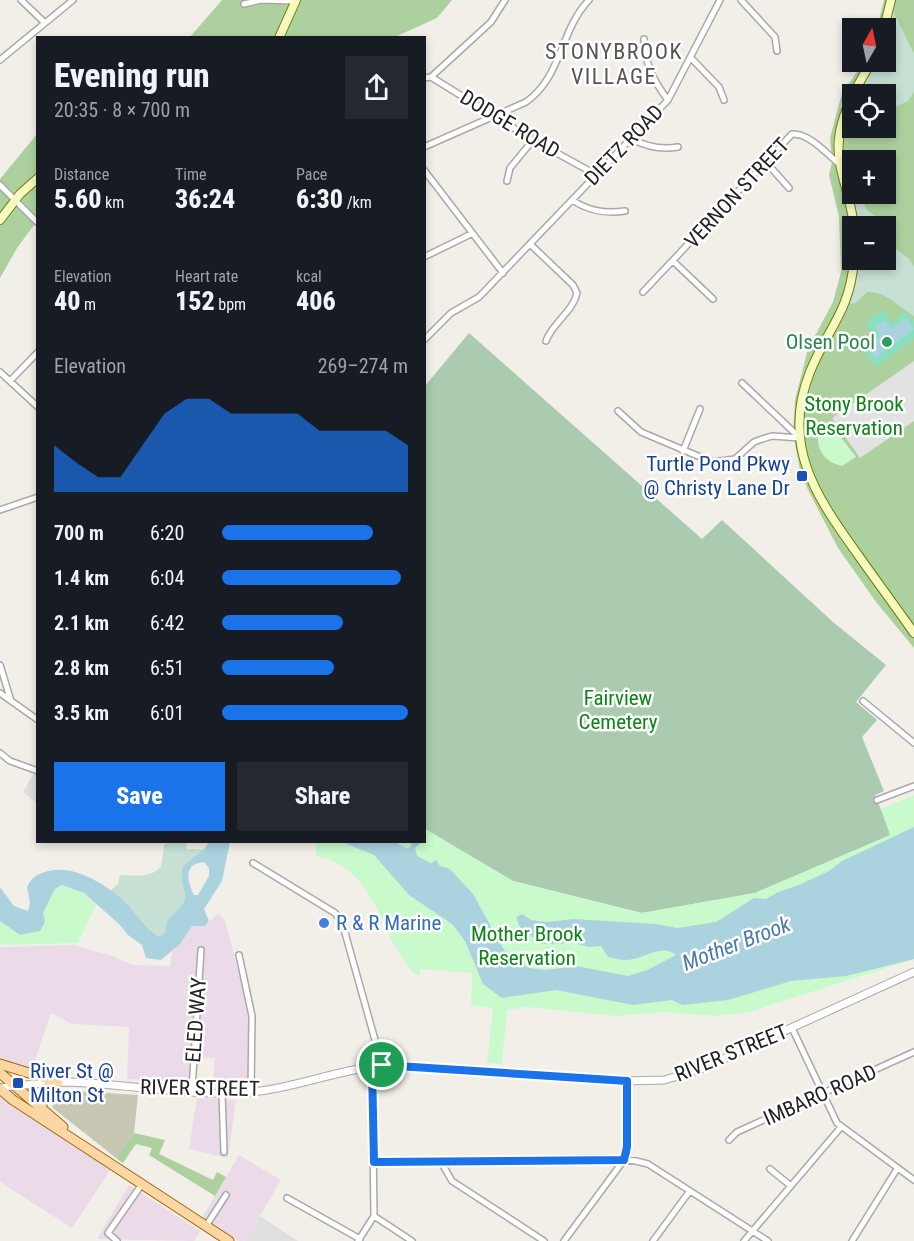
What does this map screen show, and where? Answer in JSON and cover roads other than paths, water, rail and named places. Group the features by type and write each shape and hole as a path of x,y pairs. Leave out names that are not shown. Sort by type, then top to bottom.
{"main road":[{"path":"280,36 296,0"},
{"path":"886,18 891,0"},
{"path":"842,121 838,163 851,216"},
{"path":"0,220 14,201 36,180"},
{"path":"853,270 845,305 807,381 800,407 803,463 818,497 914,633"},
{"path":"0,1064 54,1083 42,1095 42,1109"},
{"path":"0,1073 90,1149"},
{"path":"0,1088 229,1241"}],"street":[{"path":"21,0 45,23"},
{"path":"0,60 73,0"},
{"path":"244,4 261,0 296,0"},
{"path":"428,77 491,22 505,0"},
{"path":"426,146 526,102 546,84 575,16 589,0"},
{"name":"DIETZ ROAD","path":"426,338 451,314 479,297 668,100 692,58 720,0"},
{"path":"741,0 775,37 777,51"},
{"path":"644,39 644,55 660,89 668,100"},
{"path":"692,58 719,87 724,100"},
{"name":"DODGE ROAD","path":"428,77 533,140 596,174"},
{"name":"VERNON STREET","path":"643,292 792,134 799,134 838,163"},
{"path":"632,139 642,145 664,149 678,147"},
{"path":"507,181 510,168 533,140"},
{"path":"765,161 789,188"},
{"path":"426,173 503,273"},
{"path":"0,185 36,221"},
{"path":"572,200 585,208 609,213 625,211"},
{"path":"426,256 471,234"},
{"path":"531,245 573,285 577,293 575,301 550,330 546,342"},
{"path":"673,261 713,299"},
{"path":"10,381 36,354"},
{"path":"0,372 36,405"},
{"path":"742,383 800,438"},
{"path":"683,451 700,409"},
{"path":"618,411 640,432 712,462 721,463 735,459 754,442 772,436 800,438"},
{"path":"0,510 36,497"},
{"path":"0,665 11,701"},
{"path":"0,693 36,719"},
{"path":"863,701 914,743"},
{"path":"0,753 10,761 36,770"},
{"path":"877,800 914,786"},
{"path":"253,863 335,913 342,922 382,1065"},
{"name":"ELED WAY","path":"192,1090 201,950"},
{"path":"239,955 252,1016 251,1092"},
{"name":"RIVER STREET","path":"0,1088 54,1083 222,1093 251,1092 382,1065 653,1081 684,1075 914,972"},
{"path":"792,1028 833,1118 841,1127 914,1180"},
{"name":"IMBARO ROAD","path":"729,1140 737,1132 914,1052"},
{"path":"287,1198 359,1240 374,1216 372,1066"},
{"path":"564,1241 624,1160 627,1147 627,1081"},
{"path":"222,1093 224,1152"},
{"path":"744,1241 841,1127"},
{"path":"374,1162 624,1160 644,1162 768,1241"},
{"path":"441,1162 452,1181 544,1241"},
{"path":"770,1169 791,1186"},
{"path":"852,1241 897,1169"},
{"path":"117,1241 108,1233 142,1184"},
{"path":"653,1241 689,1192"},
{"path":"206,1226 226,1195"},
{"path":"374,1216 412,1241"}],"water":[{"path":"906,317 914,329 875,358 866,347 881,336 875,327 885,320 891,328"},
{"name":"Mother Brook","path":"914,827 914,959 846,976 791,981 728,1000 682,1005 672,1000 633,1005 556,990 502,998 483,984 465,941 452,924 409,895 374,855 344,843 397,843 408,849 412,843 420,843 415,848 417,856 431,863 436,860 440,866 450,869 473,894 504,950 529,968 546,970 576,966 628,976 647,970 676,955 659,951 623,960 608,957 601,946 589,947 573,943 541,944 520,927 516,917 522,914 531,920 548,922 573,919 656,924 677,928 716,922 754,898 766,899 829,871 842,861"},
{"path":"208,843 230,843 222,881 204,909 209,921 205,926 192,926 180,944 161,960 146,958 142,945 128,935 84,893 62,885 55,889 43,913 45,922 40,931 20,935 0,921 0,887 14,906 28,911 30,902 27,887 33,878 48,871 69,871 91,878 111,890 127,904 146,927 160,937 165,932 167,920 185,899 183,866","holes":["204,862 209,868 209,876 198,895 194,895 188,874 193,866"]}],"place":[{"name":"Olsen Pool","path":"887,342"},
{"name":"Turtle Pond Pkwy @ Christy Lane Dr","path":"802,476"},
{"name":"R & R Marine","path":"324,923"},
{"name":"River St @ Milton St","path":"18,1083"}],"district":[{"name":"STONYBROOK VILLAGE","path":"614,64"}],"park label":[{"name":"Stony Brook Reservation","path":"854,416"},
{"name":"Fairview Cemetery","path":"618,710"},
{"name":"Mother Brook Reservation","path":"527,946"}]}
